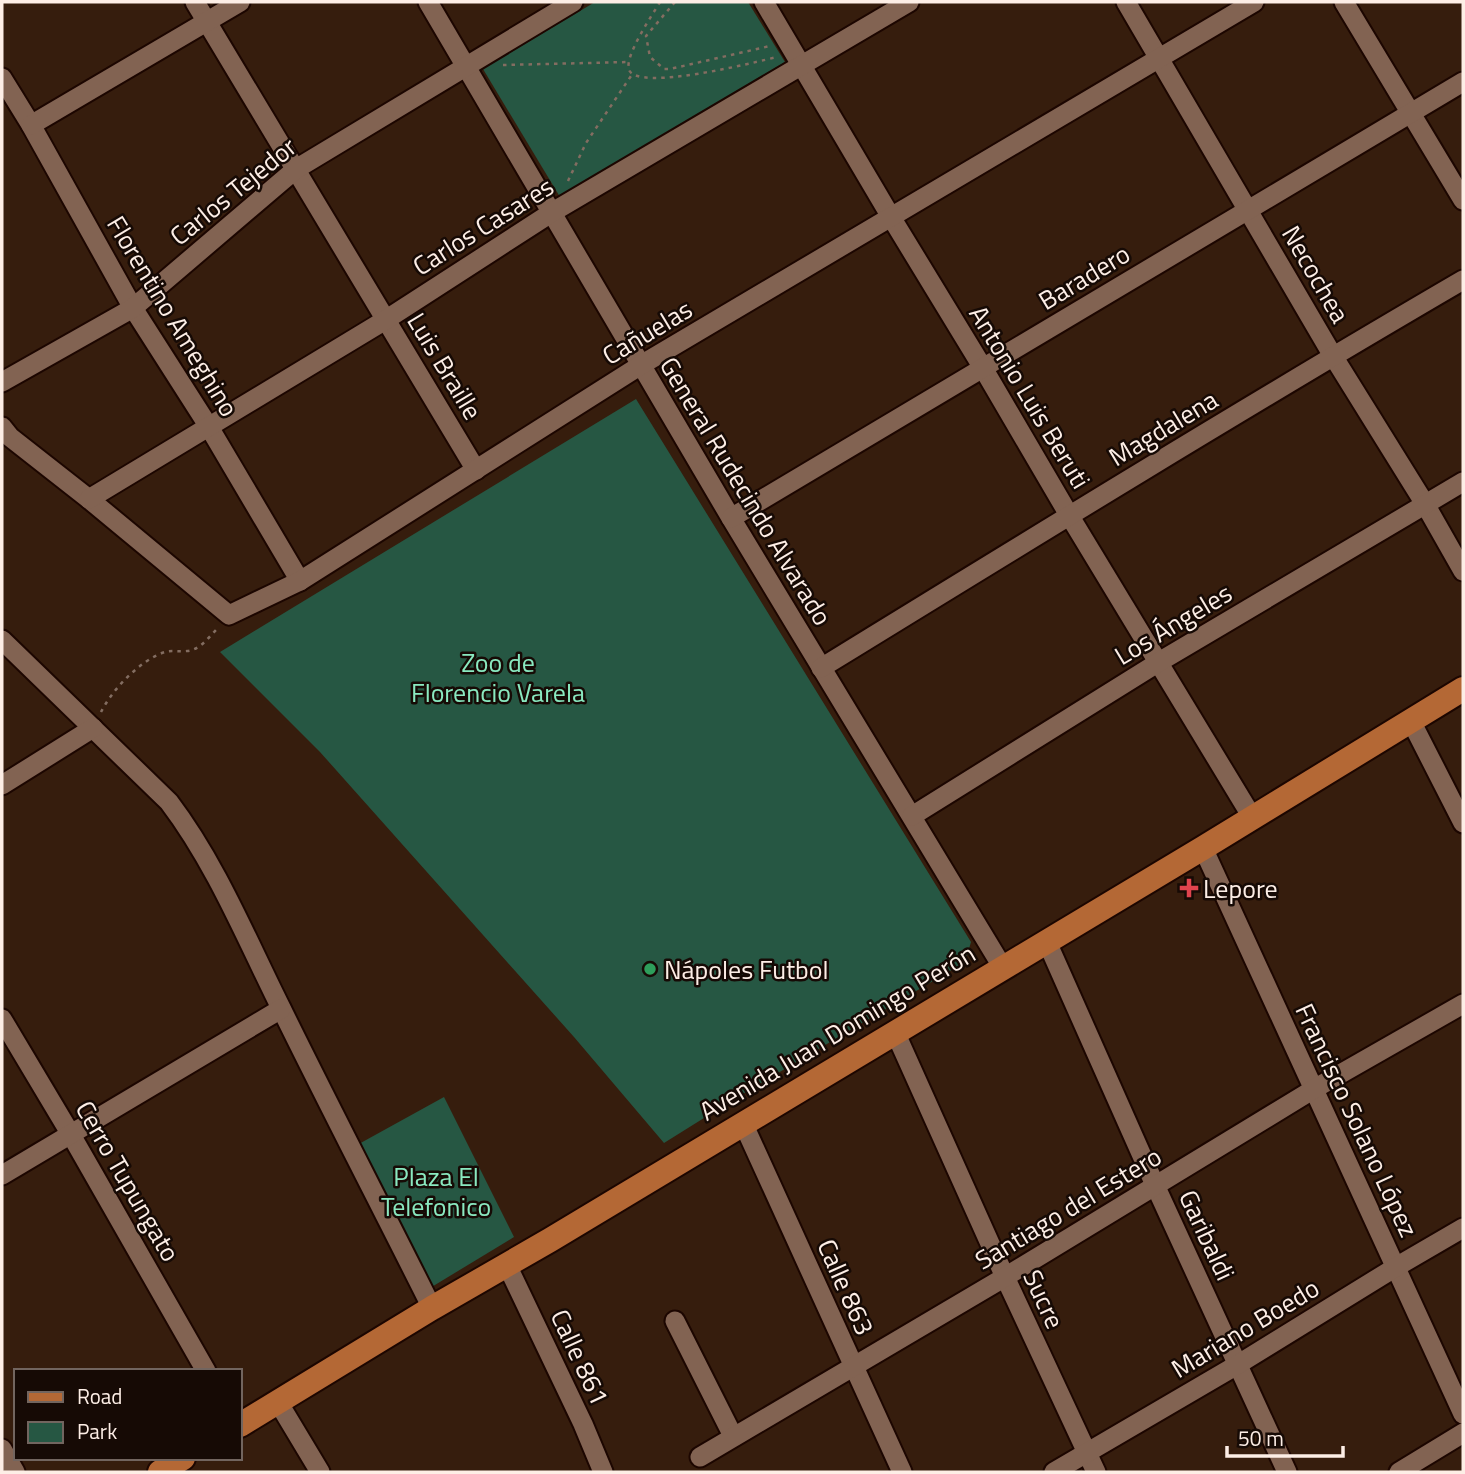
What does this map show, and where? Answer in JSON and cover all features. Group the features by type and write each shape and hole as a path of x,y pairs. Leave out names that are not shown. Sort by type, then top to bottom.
{"main road":[{"name":"Avenida Juan Domingo Perón","path":"242,1424 1463,690"},
{"path":"160,1472 180,1460"}],"street":[{"name":"Luis Braille","path":"195,2 476,470"},
{"path":"31,125 240,2"},
{"name":"General Rudecindo Alvarado","path":"428,2 557,209 641,365 1003,968"},
{"name":"Carlos Tejedor","path":"2,382 133,308 296,169 573,2"},
{"name":"Antonio Luis Beruti","path":"764,2 1252,817"},
{"name":"Carlos Casares","path":"89,499 387,319 795,53 909,2"},
{"name":"Necochea","path":"1126,2 1333,356 1425,504 1463,571"},
{"name":"Cañuelas","path":"229,615 300,581 641,365 1254,2"},
{"path":"1344,2 1463,200"},
{"name":"Florentino Ameghino","path":"2,78 133,308 209,427 300,581"},
{"name":"Baradero","path":"731,518 1463,82"},
{"name":"Magdalena","path":"821,668 1069,515 1463,280"},
{"path":"2,427 10,437 229,615"},
{"name":"Los Ángeles","path":"912,816 1159,662 1463,482"},
{"path":"2,640 169,802 188,827 214,870 432,1308"},
{"path":"1411,721 1463,823"},
{"path":"2,785 93,728"},
{"name":"Francisco Solano López","path":"1203,848 1463,1414"},
{"name":"Garibaldi","path":"1047,942 1286,1472"},
{"name":"Santiago del Estero","path":"700,1457 1005,1277 1314,1089 1463,1004"},
{"path":"2,1175 281,1009"},
{"name":"Cerro Tupungato","path":"2,1019 71,1133 205,1369"},
{"name":"Sucre","path":"895,1032 1096,1472"},
{"name":"Calle 863","path":"743,1123 902,1472"},
{"name":"Mariano Boedo","path":"1054,1472 1463,1228"},
{"name":"Calle 861","path":"507,1265 603,1472"},
{"path":"675,1321 733,1436"},
{"path":"278,1402 320,1472"},
{"path":"1399,1472 1463,1433"},
{"path":"2,1449 15,1472"}],"path":[{"path":"660,2 632,51 629,70 633,74 666,79 795,53"},
{"path":"675,2 646,36 650,57 667,70 795,53"},
{"path":"467,65 629,62"},
{"path":"557,209 581,152 633,74"},
{"path":"93,728 105,704 126,678 154,657 168,651 190,652 202,645 229,615"}],"green space":[{"path":"595,2 748,2 785,62 560,197 483,69"},
{"name":"Zoo de Florencio Varela","path":"636,399 971,942 965,962 664,1143 574,1037 320,752 220,652"},
{"name":"Plaza El Telefonico","path":"444,1097 514,1237 430,1288 357,1145"}],"place":[{"name":"Lepore","path":"1189,888"},
{"name":"Nápoles Futbol","path":"650,969"}]}
